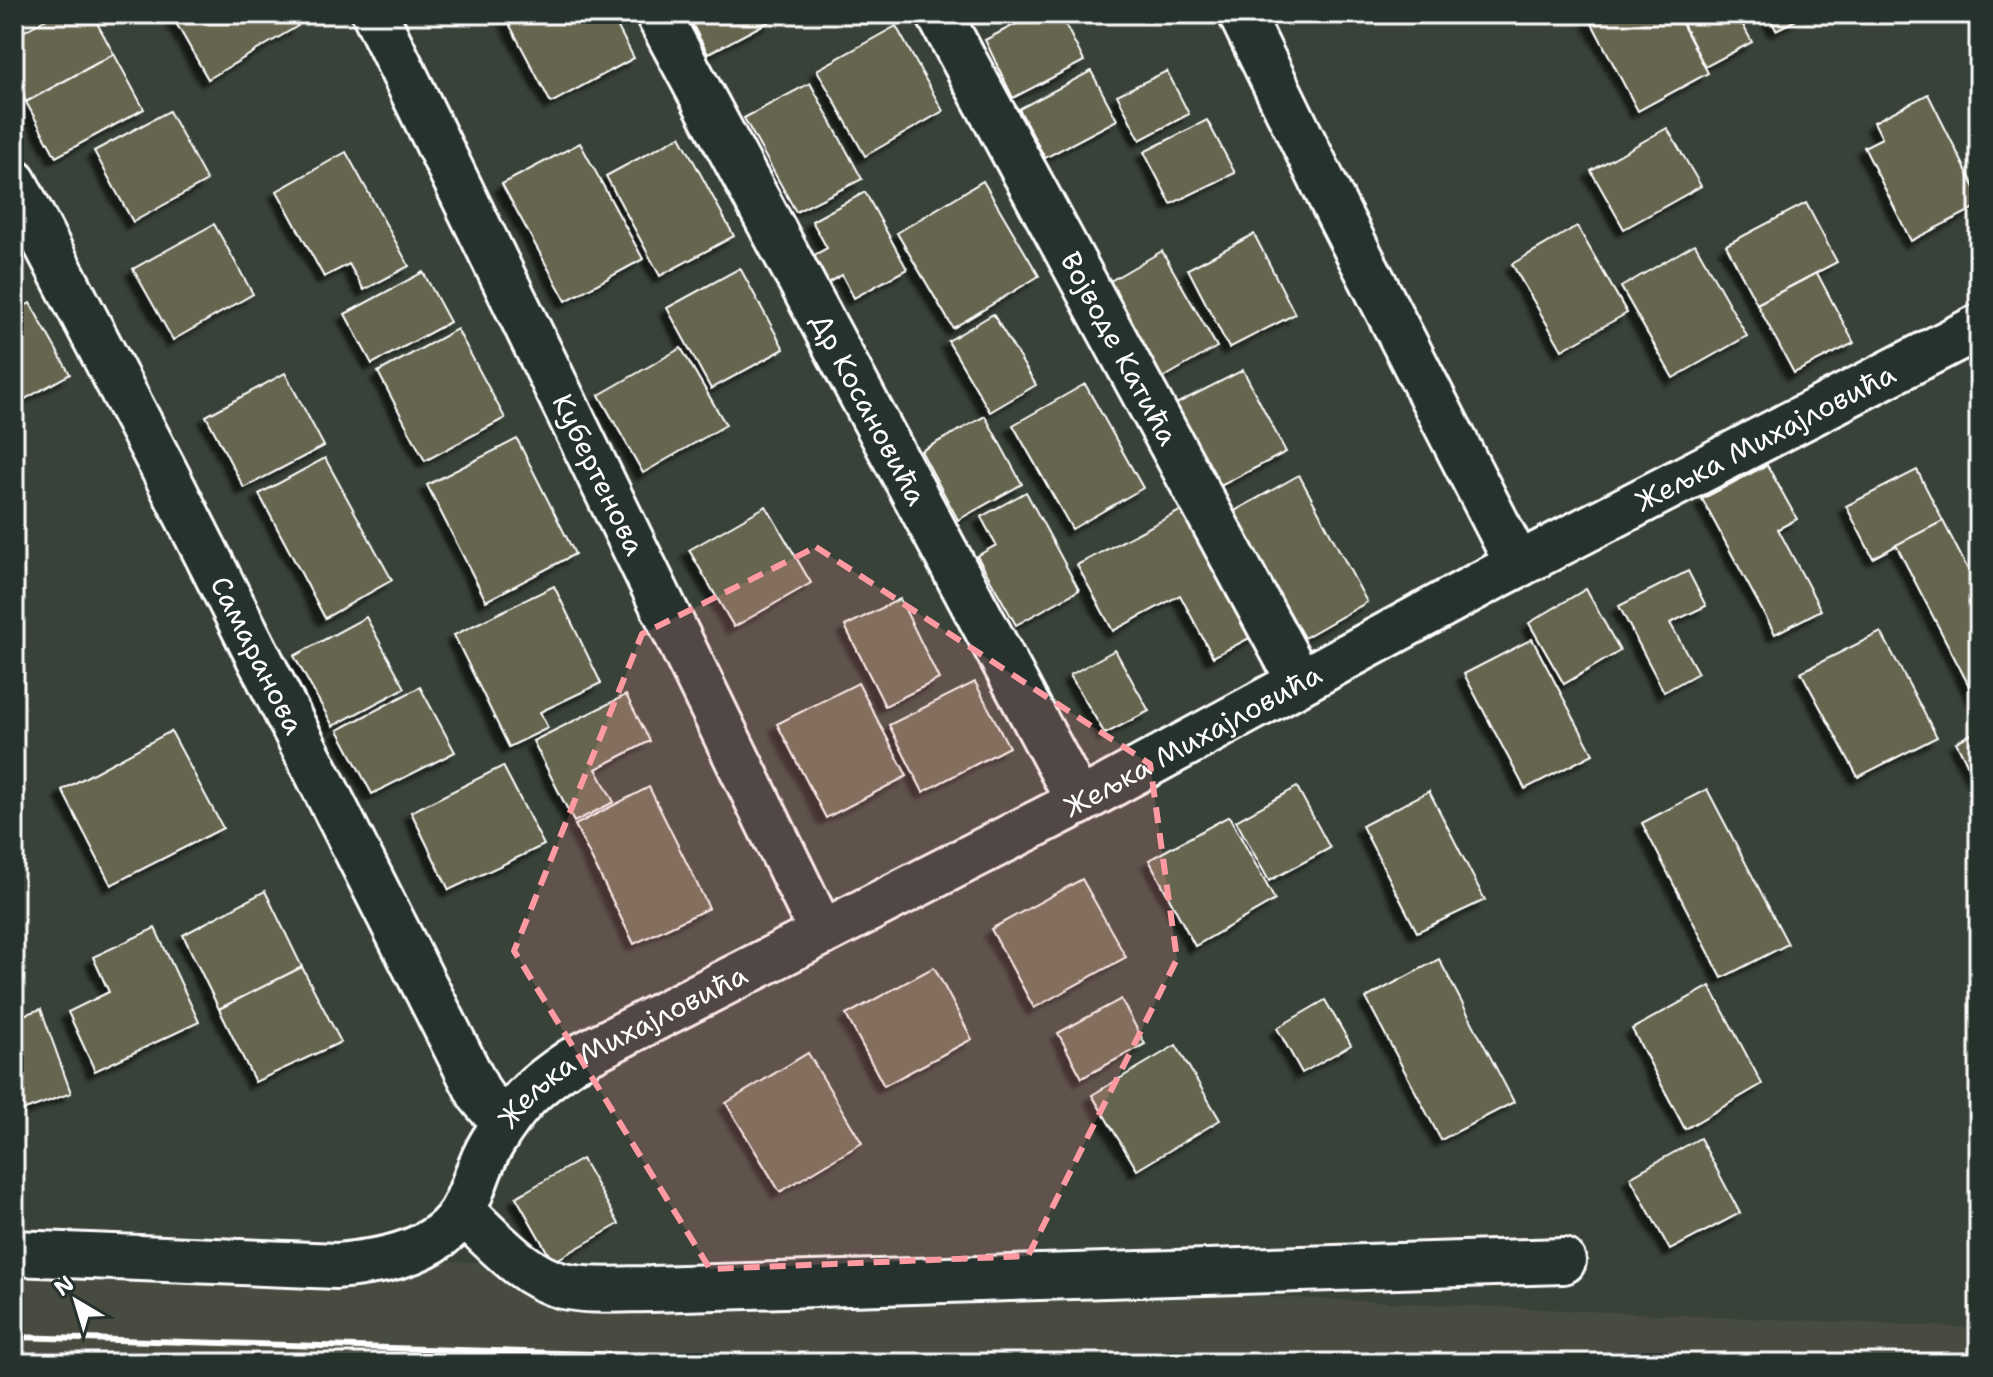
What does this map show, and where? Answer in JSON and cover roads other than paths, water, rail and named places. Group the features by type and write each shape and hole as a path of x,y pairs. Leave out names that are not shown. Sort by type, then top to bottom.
{"street":[{"name":"Кубертенова","path":"375,14 822,933"},
{"name":"Др Косановића","path":"658,14 1079,802"},
{"name":"Војводе Катића","path":"939,14 1300,682"},
{"path":"1241,14 1338,213 1518,565"},
{"name":"Самаранова","path":"14,182 480,1095 507,1120"},
{"name":"Жељка Михајловића","path":"14,1253 337,1266 401,1256 434,1240 463,1212 484,1159 518,1103 540,1082 573,1060 1079,802 1518,565 1979,327"},
{"path":"463,1212 522,1266 561,1286 586,1288 667,1289 1563,1261"}],"railway":[{"path":"14,1337 905,1363"}]}
